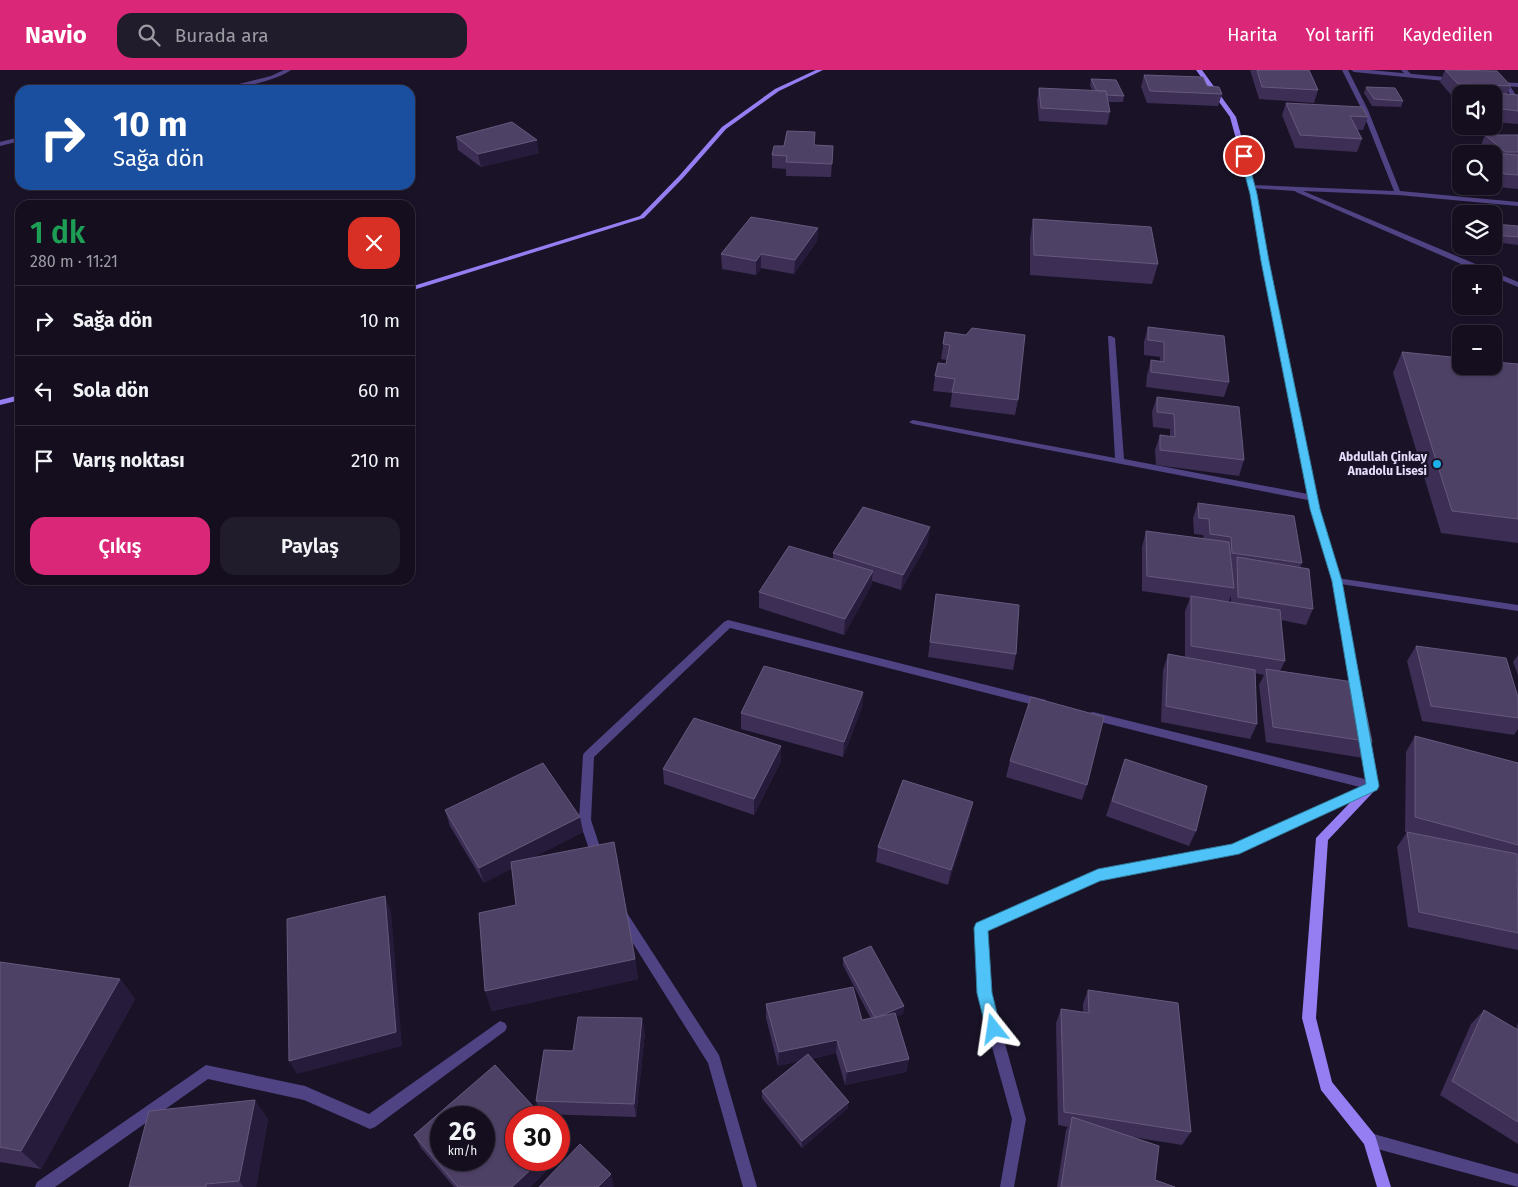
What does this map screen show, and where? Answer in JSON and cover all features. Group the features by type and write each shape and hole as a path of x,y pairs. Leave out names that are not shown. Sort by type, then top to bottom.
{"street":[{"path":"238,85 288,70"},
{"path":"415,287 642,217 681,177 724,128 777,90 820,70"},
{"path":"1199,70 1233,117 1252,187 1313,498 1337,581 1359,708"},
{"path":"1345,70 1365,110 1398,193"},
{"path":"1354,70 1457,80"},
{"path":"1404,70 1409,75"},
{"path":"1487,83 1518,85"},
{"path":"1506,84 1518,104"},
{"path":"0,144 15,140"},
{"path":"1252,187 1398,193 1518,204"},
{"path":"1292,189 1472,265"},
{"path":"1502,278 1518,285"},
{"path":"1111,338 1120,462"},
{"path":"0,402 15,398"},
{"path":"913,422 1313,498"},
{"path":"1337,581 1518,608"},
{"path":"602,873 585,820 589,755 728,624 1055,707"},
{"path":"1084,714 1373,786"},
{"path":"1363,728 1373,786"},
{"path":"1373,786 1322,838 1309,1018 1326,1085 1370,1140 1384,1187"},
{"path":"1007,1187 1018,1120 984,993 981,928 1098,875 1234,850 1373,786"},
{"path":"616,908 714,1060 750,1187"},
{"path":"42,1187 206,1072 305,1093 370,1122 500,1027"},
{"path":"1370,1140 1518,1181"}],"building":[{"path":"1257,70 1309,70 1318,90 1262,87"},
{"path":"1445,70 1497,71 1511,86 1502,85 1458,84"},
{"path":"1144,75 1203,77 1207,86 1219,87 1222,94 1150,91"},
{"path":"1091,79 1116,80 1124,96 1107,95 1106,91 1097,91"},
{"path":"1366,87 1395,88 1403,101 1374,99"},
{"path":"1039,88 1106,91 1110,112 1041,108"},
{"path":"1502,94 1518,95 1518,111 1502,109"},
{"path":"1286,103 1362,107 1368,117 1350,116 1362,139 1300,135"},
{"path":"512,122 537,140 478,154 456,137"},
{"path":"787,131 815,132 814,145 833,146 832,164 786,162 787,156 772,155 774,146 784,146"},
{"path":"1485,135 1518,135 1518,152 1505,152 1502,149 1502,145 1497,145"},
{"path":"1502,154 1518,155 1518,175 1504,174 1502,170"},
{"path":"751,217 818,228 795,260 761,254 756,261 721,254"},
{"path":"1033,219 1151,227 1158,264 1034,255"},
{"path":"1502,225 1518,226 1518,237 1502,236"},
{"path":"1148,327 1224,336 1229,382 1151,372 1151,360 1164,362 1164,342 1148,340"},
{"path":"972,328 1025,335 1018,400 952,392 955,379 935,376 938,363 946,364 950,345 943,344 945,332 966,335"},
{"path":"1402,352 1452,357 1452,375 1502,375 1502,363 1518,364 1518,519 1452,511"},
{"path":"1157,397 1239,407 1244,460 1160,450 1160,435 1175,437 1174,414 1157,412"},
{"path":"1198,503 1294,516 1302,563 1232,553 1231,537 1210,534 1209,519 1199,518"},
{"path":"863,507 930,527 903,575 833,553"},
{"path":"1146,531 1229,542 1234,588 1147,576"},
{"path":"789,546 873,571 845,619 759,592"},
{"path":"1237,557 1309,569 1313,609 1238,597"},
{"path":"936,594 1019,605 1016,654 930,642"},
{"path":"1191,596 1280,610 1285,661 1191,646"},
{"path":"1416,646 1506,658 1518,697 1518,718 1431,706"},
{"path":"1168,654 1255,670 1257,724 1166,706"},
{"path":"764,666 863,692 844,742 741,713"},
{"path":"1266,669 1360,683 1372,742 1273,727"},
{"path":"1031,697 1104,717 1087,785 1010,761"},
{"path":"694,718 781,746 754,799 663,769"},
{"path":"1415,736 1518,763 1518,845 1415,817"},
{"path":"1125,759 1207,786 1196,831 1112,801"},
{"path":"543,763 580,817 479,868 445,810"},
{"path":"903,780 973,802 951,870 878,847"},
{"path":"1407,832 1517,854 1518,933 1419,912"},
{"path":"614,842 635,959 485,991 479,913 516,905 511,862"},
{"path":"385,896 396,1032 289,1061 287,919"},
{"path":"871,946 904,1006 875,1018 843,958"},
{"path":"0,962 120,979 21,1151 0,1147"},
{"path":"853,987 862,1020 895,1013 909,1059 847,1072 837,1040 779,1052 766,1004"},
{"path":"1088,990 1178,1003 1191,1132 1064,1112 1061,1009 1089,1013"},
{"path":"1484,1010 1518,1030 1518,1122 1452,1081"},
{"path":"578,1017 642,1018 634,1104 536,1101 544,1050 573,1051"},
{"path":"808,1054 849,1102 802,1141 762,1091"},
{"path":"495,1065 533,1106 505,1106 505,1171 529,1171 512,1187 458,1187 444,1171 495,1171 495,1106 448,1106"},
{"path":"255,1100 239,1181 206,1184 206,1187 129,1187 149,1111"},
{"path":"1072,1117 1159,1146 1155,1180 1175,1187 1061,1187"},
{"path":"430,1121 430,1154 414,1135"},
{"path":"580,1144 611,1174 598,1187 539,1187 554,1171 570,1171 570,1154"}],"place":[{"name":"Abdullah Çinkay Anadolu Lisesi","path":"1437,464"}],"route":[{"path":"994,1029 984,993 981,928 1098,875 1234,850 1373,786 1337,581 1315,509 1265,261 1254,194 1244,156"}]}
